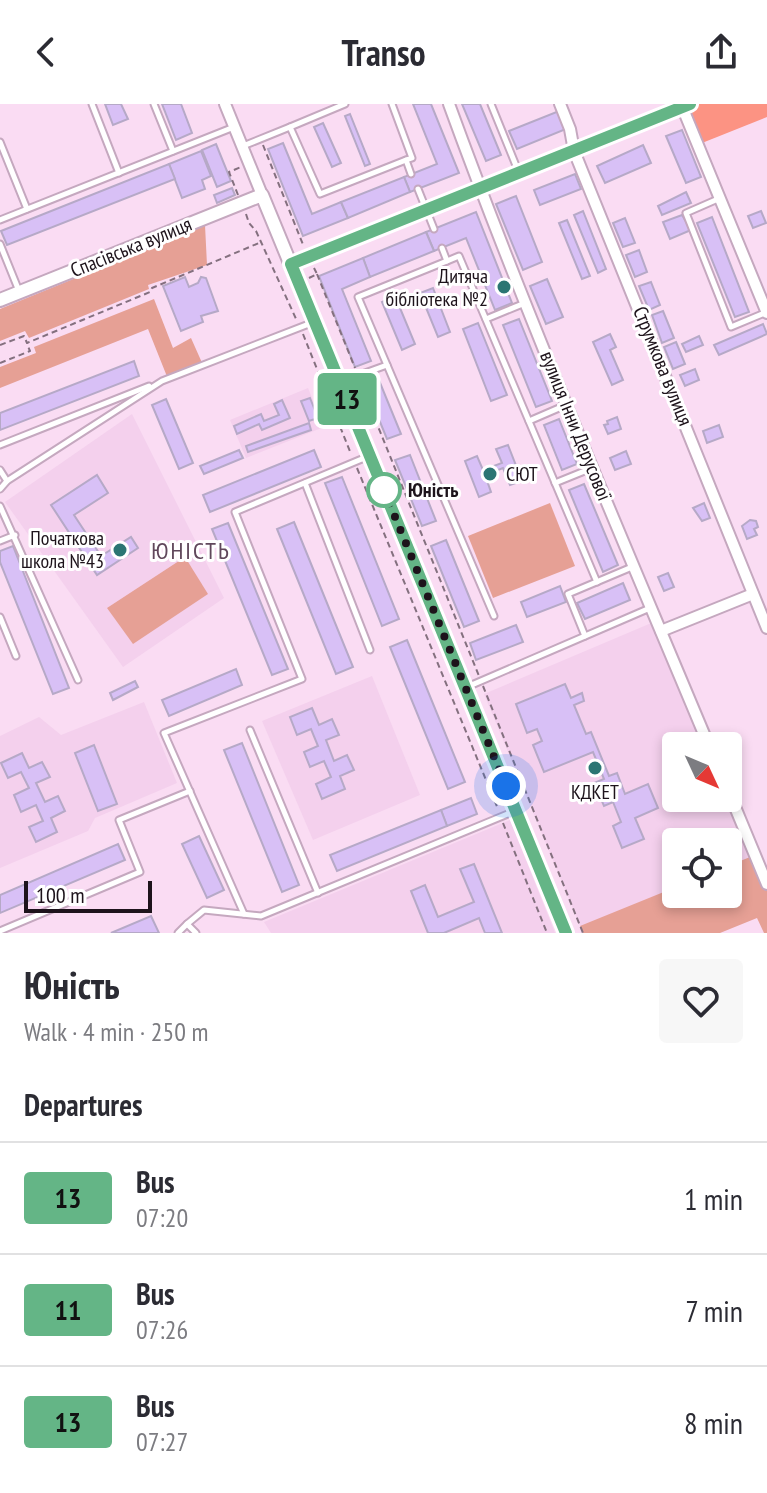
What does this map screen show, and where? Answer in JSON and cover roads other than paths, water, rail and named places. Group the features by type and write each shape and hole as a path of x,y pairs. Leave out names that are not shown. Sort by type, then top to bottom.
{"street":[{"path":"225,104 566,933"},
{"name":"вулиця Інни Дерусової","path":"449,104 480,190 567,405 703,732"},
{"name":"Струмкова вулиця","path":"560,104 570,129 574,151 767,628"},
{"path":"291,264 520,174 684,105 719,199 763,293 767,313"},
{"name":"Спасівська вулиця","path":"0,300 262,195"},
{"path":"661,631 753,594"},
{"path":"737,812 767,884"}],"lane":[{"path":"92,104 119,173"},
{"path":"154,104 173,151"},
{"path":"243,146 345,104"},
{"path":"290,127 320,194 412,158 392,104"},
{"path":"491,104 520,174"},
{"path":"0,220 235,127"},
{"path":"0,142 27,209"},
{"path":"406,160 411,174"},
{"path":"418,189 434,229"},
{"path":"719,199 686,213 731,327 767,313"},
{"path":"0,244 19,292"},
{"path":"442,248 447,261"},
{"path":"494,616 358,297 459,256 597,582"},
{"path":"486,319 526,303"},
{"path":"0,445 315,322"},
{"path":"340,382 387,365"},
{"path":"0,489 7,481 162,381"},
{"path":"529,421 567,405"},
{"path":"244,914 164,733 302,679 235,512 370,456"},
{"path":"555,483 593,468"},
{"path":"0,470 7,481"},
{"path":"305,483 370,650"},
{"path":"0,506 78,680"},
{"path":"0,541 15,535"},
{"path":"585,636 568,594 633,566"},
{"path":"465,688 650,608"},
{"path":"0,617 16,656"},
{"path":"250,730 318,893"},
{"path":"0,931 140,872 119,820 190,791"},
{"path":"178,933 204,910 261,916 516,810"},
{"path":"187,924 196,933"}],"place":[{"name":"Дитяча бібліотека №2","path":"504,287"},
{"name":"СЮТ","path":"490,474"},
{"name":"Юність","path":"384,490"},
{"name":"Початкова школа №43","path":"120,550"},
{"name":"КДКЕТ","path":"595,768"}],"district":[{"name":"ЮНІСТЬ","path":"191,551"}]}
